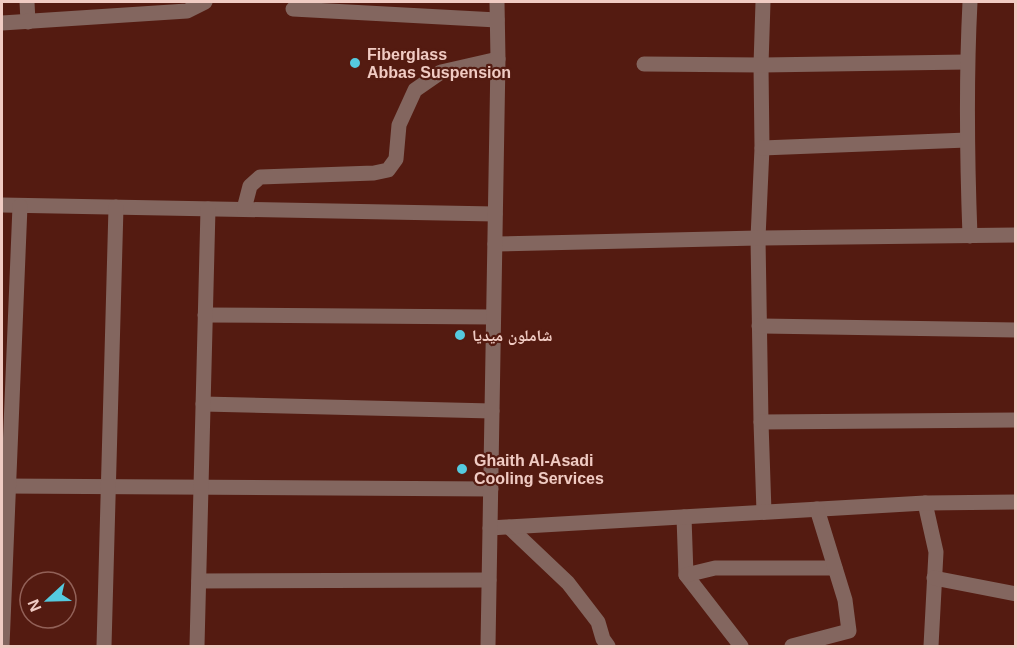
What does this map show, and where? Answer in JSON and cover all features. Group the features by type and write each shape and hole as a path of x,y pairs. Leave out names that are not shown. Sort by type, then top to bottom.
{"street":[{"path":"27,2 28,22"},
{"path":"2,23 187,11 205,2"},
{"path":"488,646 497,2"},
{"path":"763,2 760,65 762,148 758,238 760,422 764,512"},
{"path":"970,2 967,62 970,236"},
{"path":"293,9 497,20"},
{"path":"244,210 250,186 260,177 374,173 388,170 396,159 399,125 415,90 441,72 498,58"},
{"path":"644,64 967,62"},
{"path":"762,148 967,140"},
{"path":"2,205 495,214"},
{"path":"2,646 8,311 20,206"},
{"path":"104,646 116,207"},
{"path":"197,646 208,209"},
{"path":"495,244 1016,235"},
{"path":"205,315 494,317"},
{"path":"759,326 1016,330"},
{"path":"203,404 492,411"},
{"path":"760,422 1016,420"},
{"path":"5,486 491,489"},
{"path":"490,528 926,503 1016,502"},
{"path":"926,503 936,552 931,646"},
{"path":"792,646 849,631 844,600 817,509"},
{"path":"684,517 686,575 741,646"},
{"path":"509,527 568,583 598,622 603,639 608,646"},
{"path":"686,575 715,568 835,568"},
{"path":"934,578 1016,594"},
{"path":"199,581 489,580"}],"place":[{"name":"Fiberglass Abbas Suspension","path":"355,63"},
{"name":"شاملون ميديا","path":"460,335"},
{"name":"Ghaith Al-Asadi Cooling Services","path":"462,469"}]}
